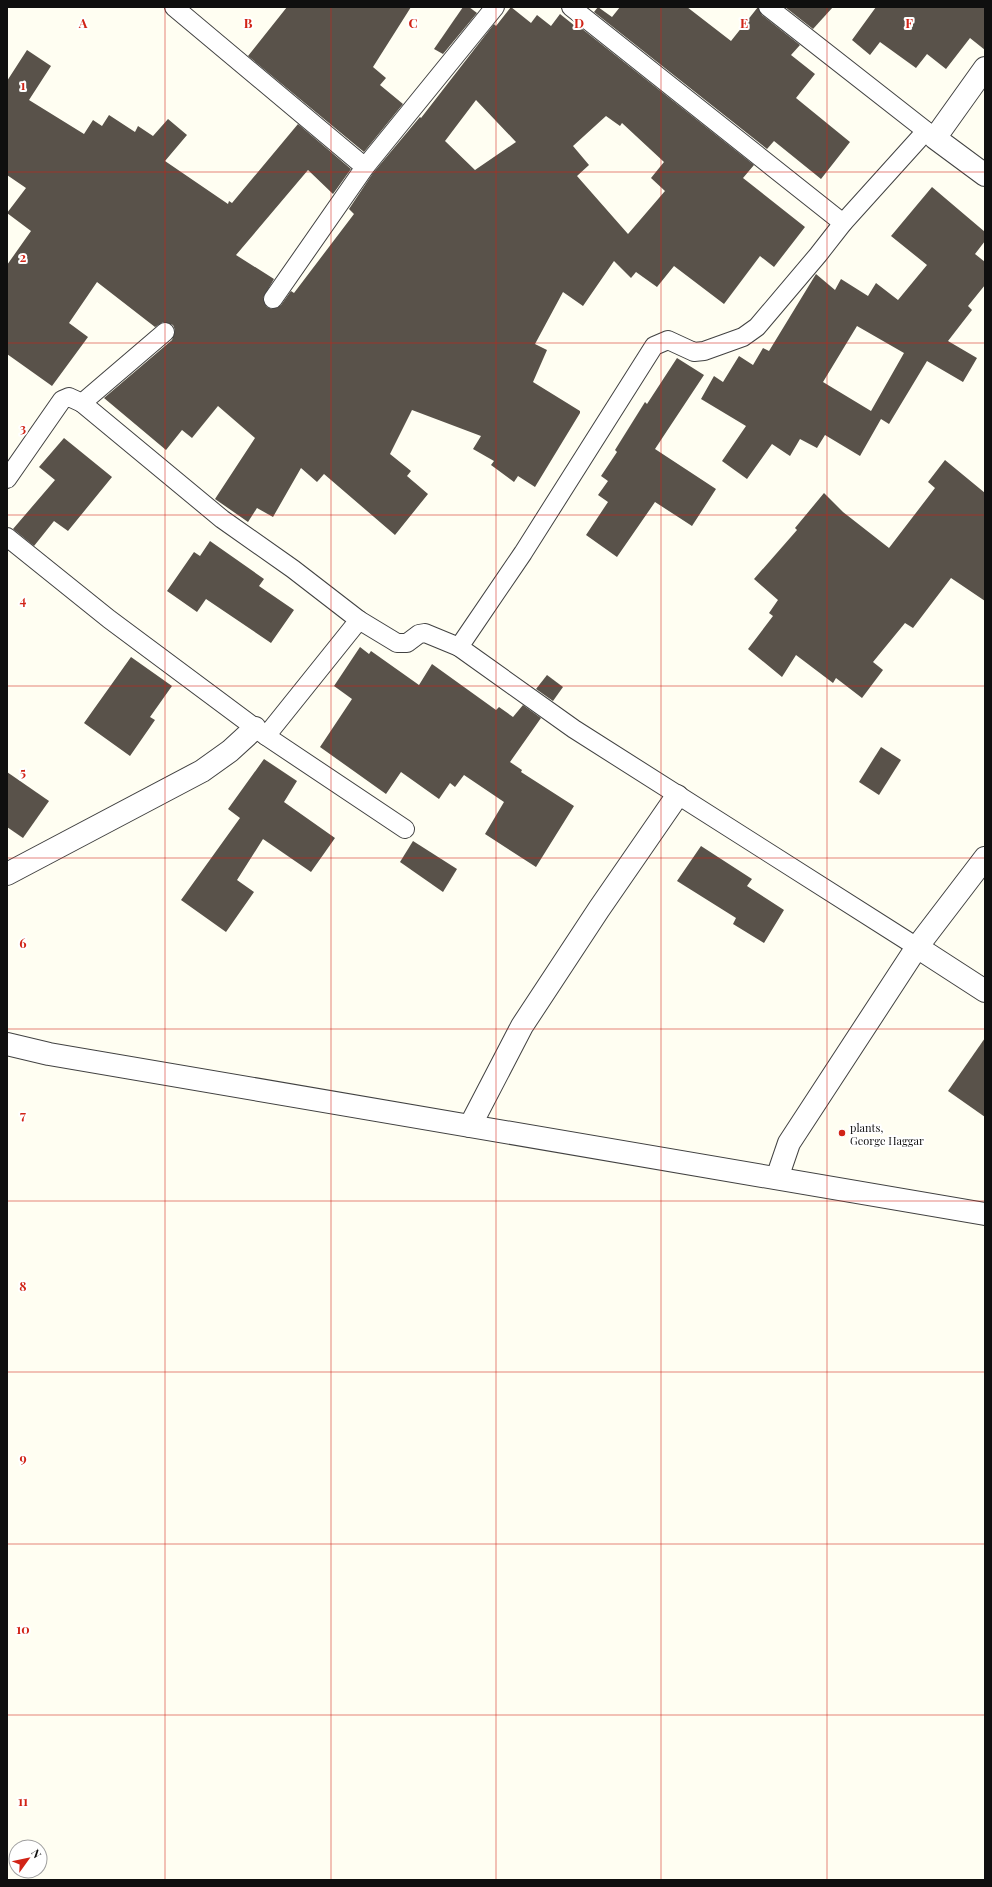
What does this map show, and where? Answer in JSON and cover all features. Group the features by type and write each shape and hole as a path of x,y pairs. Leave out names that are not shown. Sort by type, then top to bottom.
{"street":[{"path":"985,68 930,134 985,175"},
{"path":"7,874 202,771 230,751 261,732"},
{"path":"470,1126 522,1026 599,909 677,796"},
{"path":"776,1178 790,1143 917,947 985,858"},
{"path":"917,947 985,991"},
{"path":"7,1044 56,1055 985,1214"}],"lane":[{"path":"174,7 365,167"},
{"path":"273,299 365,167 495,7"},
{"path":"571,7 843,223"},
{"path":"459,647 523,553 654,346 668,340 694,352 704,351 743,337 757,327 843,223 930,134 768,7"},
{"path":"82,404 165,332"},
{"path":"7,479 62,400 69,397 82,404 222,519 293,569 359,620 397,643 407,643 420,634 424,634 459,647 574,729 677,796 917,947"},
{"path":"7,537 109,619 261,732 405,829"},
{"path":"261,732 359,620"}],"building":[{"path":"287,7 411,7 373,67 386,78 380,85 403,104 364,152 248,56"},
{"path":"463,7 469,7 477,13 443,54 434,49"},
{"path":"511,7 531,23 537,15 551,26 560,14 580,30 581,28 754,165 743,178 805,227 774,267 760,256 724,304 674,266 657,287 636,272 631,278 614,261 583,306 563,292 535,344 547,350 533,382 580,411 580,413 535,487 518,476 514,482 491,465 494,461 473,449 481,436 412,410 390,454 411,471 407,476 428,494 395,535 324,474 317,482 301,468 273,517 257,508 248,522 215,499 255,438 218,406 192,438 182,430 166,450 104,398 172,340 175,330 173,325 163,322 155,327 97,282 69,323 88,337 52,386 7,354 7,265 31,231 7,213 26,188 7,175 7,81 27,50 51,66 29,100 84,134 93,120 102,126 109,115 135,132 138,126 153,136 168,119 187,135 165,161 228,204 229,201 232,203 298,124 351,169 333,194 308,170 236,255 274,279 263,298 267,307 272,309 281,305 291,291 294,293 354,214 349,209 373,173 420,117 421,118 494,24 496,26","holes":["476,100 516,142 475,170 445,141","606,116 620,126 622,123 664,162 651,178 665,191 628,234 577,176 589,165 573,146"]},
{"path":"598,7 612,17 620,7 687,7 731,41 758,7 762,15 800,45 791,55 815,74 796,98 850,142 821,179 774,141 767,149 594,12"},
{"path":"785,7 833,7 813,29"},
{"path":"876,7 985,7 985,50 970,38 946,69 927,54 916,68 880,42 870,55 852,40"},
{"path":"932,187 985,232 985,241 975,254 985,262 985,285 968,306 972,310 948,341 977,358 963,382 927,361 889,424 881,419 860,456 825,435 817,448 800,439 790,456 772,444 747,479 722,461 746,426 701,399 714,376 723,382 739,356 753,365 763,348 769,351 816,274 835,290 841,279 868,296 876,283 898,300 927,265 891,236","holes":["857,326 904,353 871,411 823,382"]},
{"path":"677,358 704,375 655,449 716,489 692,526 655,502 617,557 586,535 608,502 598,495 608,481 601,476 617,452 615,450 645,402 647,404"},
{"path":"64,438 112,477 68,531 54,521 34,546 13,529 55,480 39,467"},
{"path":"945,460 985,493 985,601 951,578 913,628 905,623 873,662 883,670 862,698 836,678 833,683 796,655 782,677 748,649 773,616 769,613 778,600 754,579 797,530 795,528 824,493 843,512 889,548 935,488 928,482"},
{"path":"210,541 264,579 259,586 294,610 271,643 206,599 197,612 167,591 194,552 200,556"},
{"path":"360,647 369,654 371,651 419,685 432,664 496,710 499,707 513,717 523,705 541,718 510,762 522,770 521,772 574,806 536,867 485,834 504,802 464,775 455,787 450,783 439,799 401,772 386,794 320,747 352,699 334,686"},
{"path":"131,657 172,686 150,717 155,720 130,756 84,723"},
{"path":"547,675 563,687 553,701 536,689"},
{"path":"881,747 901,760 879,795 859,782"},
{"path":"264,759 297,781 284,802 335,838 311,872 263,839 237,880 254,892 226,932 181,900 240,818 228,809"},
{"path":"7,772 49,801 23,838 7,827"},
{"path":"413,841 457,869 443,892 400,862"},
{"path":"701,846 752,879 747,886 784,910 764,943 733,924 736,918 677,881"},
{"path":"985,1038 985,1117 948,1091"}],"place":[{"name":"plants, George Haggar","path":"842,1133"}]}
